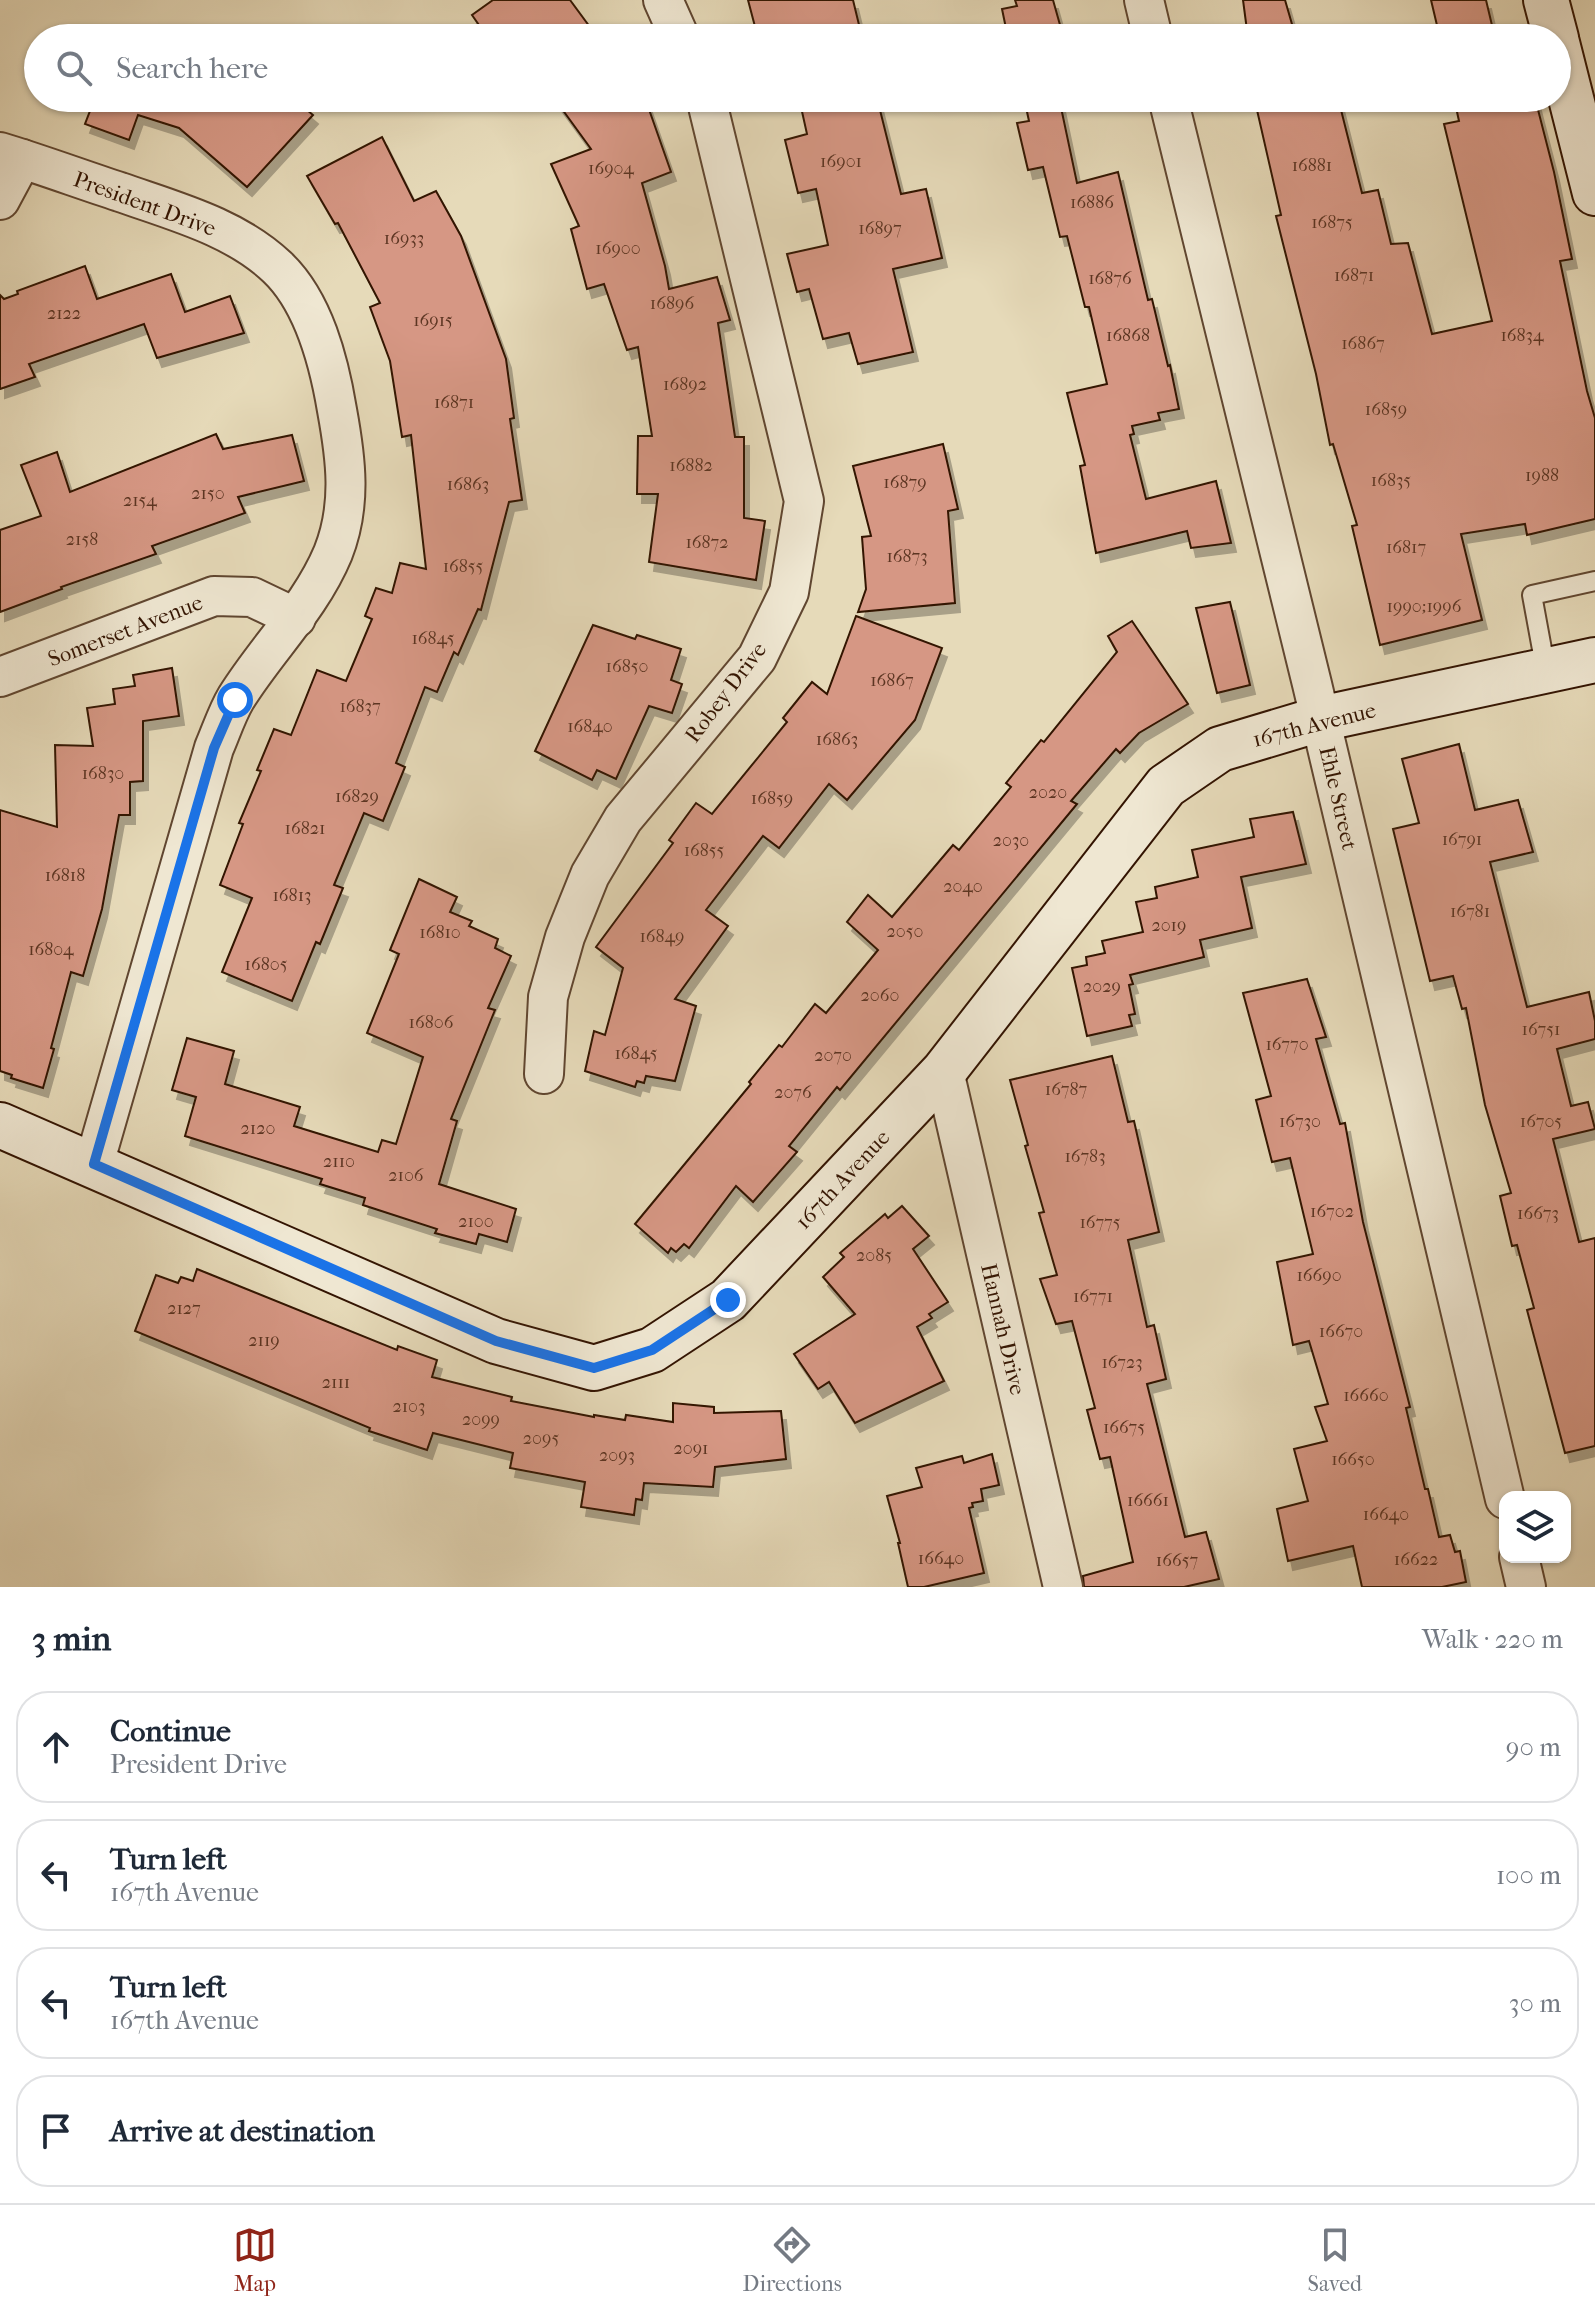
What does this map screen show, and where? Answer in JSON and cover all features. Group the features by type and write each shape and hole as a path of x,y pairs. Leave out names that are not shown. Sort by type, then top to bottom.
{"street":[{"path":"663,0 674,24"},
{"path":"1144,0 1150,24"},
{"path":"1546,0 1552,24"},
{"path":"1571,99 1595,193"},
{"name":"Robey Drive","path":"544,1074 548,997 565,937 590,875 623,819 757,658 789,592 797,546 804,501 709,112"},
{"name":"Ehle Street","path":"1171,112 1320,719 1503,1491"},
{"path":"0,200 11,155"},
{"name":"President Drive","path":"11,155 219,228 278,268 302,299 320,343 333,384 347,475 343,524 322,577 296,618 235,700 214,748 94,1164"},
{"name":"Somerset Avenue","path":"0,677 214,596 252,597 296,618"},
{"name":"167th Avenue","path":"0,1125 496,1341 594,1368 652,1350 728,1300 944,1071 1166,786 1220,749 1320,719 1595,660"},
{"name":"Hannah Drive","path":"944,1071 1063,1587"},
{"path":"1520,1563 1526,1587"}],"lane":[{"path":"1546,672 1532,595 1595,581"}],"building":[{"path":"493,0 570,0 588,24 478,24 472,15"},
{"path":"748,0 853,0 859,24 754,24"},
{"path":"1015,0 1053,0 1060,24 1005,24 1002,9 1017,6"},
{"path":"1243,0 1285,0 1292,24 1246,24"},
{"path":"1431,0 1486,0 1492,24 1437,24"},
{"path":"90,112 309,112 313,115 247,187 179,128 138,115 129,140 85,124"},
{"path":"564,112 650,112 671,172 642,183 669,289 717,277 730,320 718,323 735,437 744,437 744,518 765,521 756,580 649,562 658,494 637,494 638,436 652,436 638,347 627,350 604,284 587,289 571,229 579,226 551,164 591,149"},
{"path":"802,112 880,112 901,194 926,189 942,258 893,269 913,352 858,364 849,333 823,339 809,289 797,292 787,254 828,245 816,189 798,193 785,140 807,134"},
{"path":"1027,112 1062,112 1077,183 1118,172 1148,300 1152,299 1179,409 1158,413 1160,420 1132,426 1134,434 1130,435 1146,499 1216,481 1231,543 1191,548 1187,531 1096,553 1080,466 1085,465 1067,393 1107,384 1089,307 1085,307 1067,236 1060,237 1043,167 1028,170 1017,123 1029,121"},
{"path":"1257,112 1342,112 1362,193 1378,190 1391,244 1408,243 1432,334 1492,321 1444,124 1459,121 1457,112 1539,112 1572,259 1560,261 1595,418 1595,519 1527,535 1525,524 1461,534 1482,620 1380,645 1352,526 1357,525 1333,444 1330,445 1316,374 1276,216 1281,215"},
{"path":"382,137 414,201 436,191 461,236 506,359 514,418 510,419 522,500 509,502 481,610 478,609 458,655 454,652 437,692 425,687 396,763 405,767 383,821 364,813 334,885 343,888 292,1001 222,972 252,898 220,885 243,824 239,823 261,771 257,770 274,729 291,735 317,670 346,681 372,619 365,616 376,588 392,593 400,563 426,569 411,435 402,437 390,361 370,307 380,303 338,223 335,224 307,176"},
{"path":"85,266 97,299 171,274 185,312 230,296 244,333 157,358 144,324 29,364 35,377 0,389 0,295 4,299 18,294 17,291"},
{"path":"216,434 223,449 292,435 304,481 238,497 245,513 152,546 156,554 0,612 0,530 41,516 21,465 57,452 70,492"},
{"path":"943,444 958,509 948,511 955,603 858,612 866,589 862,537 871,536 853,466"},
{"path":"1230,602 1250,685 1217,693 1196,608"},
{"path":"856,616 942,648 915,720 847,800 829,784 779,848 763,836 706,910 728,926 675,999 696,1006 675,1081 646,1076 644,1083 637,1081 635,1087 585,1071 594,1031 605,1035 623,968 596,947 673,843 669,840 696,803 712,814 787,722 783,718 812,682 827,694"},
{"path":"1132,621 1188,704 1139,733 1120,753 1116,749 1071,801 1077,804 840,1090 837,1087 789,1146 797,1152 753,1202 736,1186 689,1248 684,1244 676,1252 671,1248 668,1253 635,1224 815,1004 826,1013 878,950 847,922 868,895 892,917 953,845 959,850 1011,787 1006,783 1041,740 1044,742 1117,652 1108,636"},
{"path":"593,625 635,639 637,635 681,649 671,680 682,684 672,713 649,706 616,779 597,770 592,780 535,751"},
{"path":"172,668 179,716 143,721 143,781 130,782 130,815 119,815 102,909 83,976 71,972 43,1088 11,1078 12,1075 0,1071 0,810 57,827 55,745 93,746 87,708 115,704 113,689 135,686 133,675"},
{"path":"1459,744 1475,810 1518,800 1533,852 1490,862 1527,1007 1589,992 1595,1021 1595,1039 1557,1049 1571,1106 1588,1102 1595,1129 1553,1139 1579,1242 1595,1238 1595,1446 1565,1453 1527,1310 1534,1308 1517,1245 1512,1246 1500,1196 1511,1193 1485,1105 1466,1008 1462,1009 1453,976 1430,981 1393,829 1419,823 1402,759"},
{"path":"1293,812 1306,864 1241,877 1252,928 1200,940 1204,957 1130,975 1135,1014 1129,1015 1132,1026 1087,1036 1072,968 1087,965 1086,957 1105,953 1102,941 1143,932 1136,902 1157,898 1155,887 1198,877 1192,850 1254,837 1250,819"},
{"path":"419,879 457,897 450,912 472,921 469,926 498,939 495,948 511,956 488,1008 495,1010 451,1119 457,1121 439,1184 516,1209 507,1242 479,1234 476,1244 435,1233 437,1229 363,1205 365,1198 320,1184 322,1179 185,1136 196,1097 172,1090 187,1038 234,1051 225,1084 300,1107 294,1126 378,1152 382,1140 396,1144 423,1057 367,1033 399,954 390,950"},
{"path":"1307,979 1326,1037 1316,1039 1340,1124 1345,1123 1363,1222 1410,1407 1406,1408 1425,1489 1428,1489 1439,1537 1450,1535 1455,1552 1460,1551 1466,1582 1442,1587 1362,1587 1353,1546 1288,1561 1277,1509 1308,1501 1294,1449 1327,1441 1315,1407 1328,1404 1309,1341 1293,1345 1277,1262 1313,1254 1290,1158 1272,1162 1256,1100 1271,1096 1243,993"},
{"path":"1112,1056 1128,1122 1134,1121 1159,1232 1128,1240 1147,1327 1154,1325 1166,1379 1147,1384 1185,1537 1206,1532 1219,1579 1184,1587 1084,1587 1083,1576 1133,1562 1110,1457 1100,1459 1087,1410 1095,1408 1072,1321 1056,1324 1040,1279 1057,1275 1039,1213 1044,1212 1010,1080"},
{"path":"902,1206 929,1236 913,1249 948,1302 929,1314 932,1318 917,1327 944,1381 855,1423 829,1382 818,1389 794,1354 855,1314 823,1277 844,1257 840,1253 885,1214 888,1218"},
{"path":"197,1269 397,1350 398,1346 437,1360 432,1377 512,1397 511,1401 594,1417 625,1420 626,1415 673,1422 673,1403 714,1407 714,1413 781,1411 786,1459 715,1467 713,1487 644,1483 642,1500 636,1499 634,1515 581,1507 585,1482 510,1468 513,1453 433,1433 427,1450 369,1431 370,1428 135,1331 156,1275 178,1283 181,1277 193,1281"},
{"path":"992,1454 999,1485 981,1489 983,1501 972,1503 973,1507 969,1508 984,1573 924,1587 908,1587 887,1496 922,1487 916,1468 962,1456 964,1463"}],"route":[{"path":"235,700 214,748 94,1164 496,1341 594,1368 652,1350 728,1300"}]}
